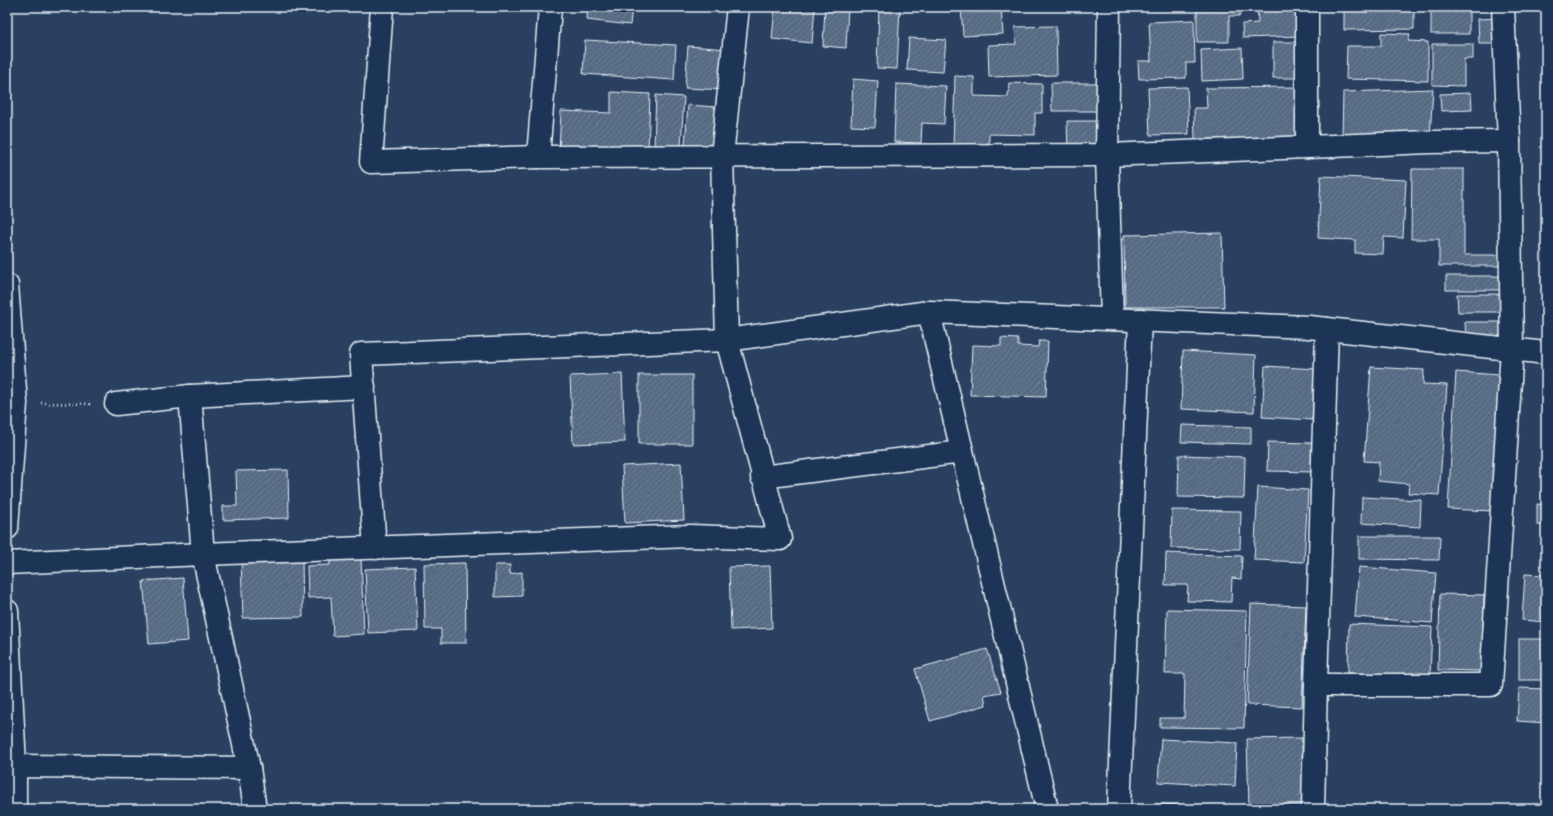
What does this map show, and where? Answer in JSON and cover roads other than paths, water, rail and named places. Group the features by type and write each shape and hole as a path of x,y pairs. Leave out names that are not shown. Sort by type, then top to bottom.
{"street":[{"path":"382,7 371,162 538,156 1107,155 1430,142 1509,141"},
{"path":"538,156 550,7"},
{"path":"7,563 203,554 690,536 780,539 762,477 727,340 722,156 738,7"},
{"path":"1109,7 1107,155 1112,319"},
{"path":"1307,7 1307,147"},
{"path":"1316,685 1492,685 1512,349 1509,141 1503,7"},
{"path":"7,285 16,403 7,528"},
{"path":"375,548 362,354 727,340 929,312 1327,328 1546,353"},
{"path":"929,312 1047,809"},
{"path":"1119,809 1140,320"},
{"path":"1313,809 1327,328"},
{"path":"116,404 190,396 364,387"},
{"path":"190,396 203,554 249,768 255,809"},
{"path":"762,477 962,452"},
{"path":"7,612 15,766 14,809"},
{"path":"15,766 249,768"}]}
